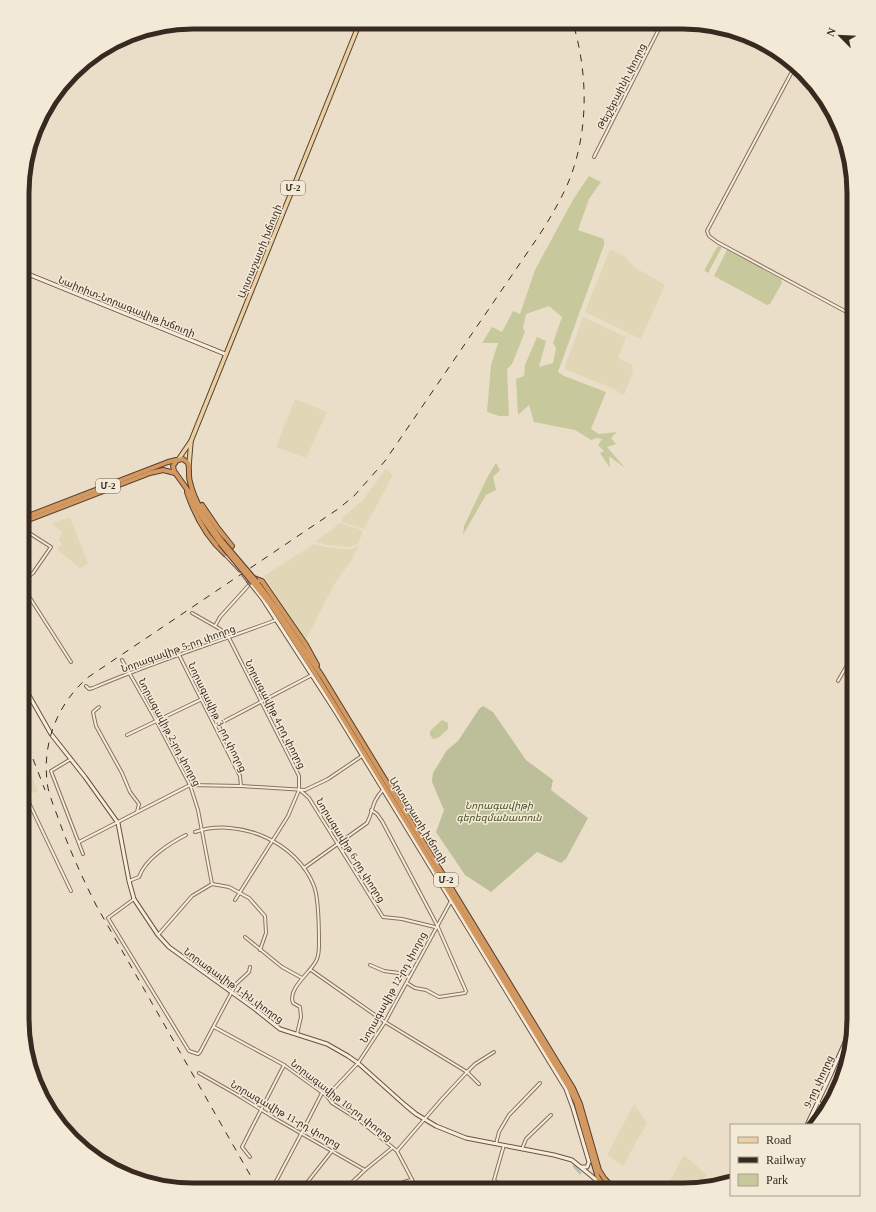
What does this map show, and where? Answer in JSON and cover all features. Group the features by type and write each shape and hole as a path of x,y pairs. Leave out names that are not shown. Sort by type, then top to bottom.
{"highway":[{"path":"178,460 185,460 189,468"},
{"name":"Արտաշատի խճուղի","path":"178,460 173,466 176,474 183,483 203,519 272,608 329,694 569,1088 576,1102 601,1183"},
{"name":"Մ-2","path":"29,516 168,462 178,460"},
{"name":"Արտաշատի խճուղի","path":"189,468 191,487 204,516 221,542"},
{"name":"Մ-2","path":"29,520 150,473 163,470 185,475 189,468"},
{"path":"183,483 201,525 225,554 232,546 209,517 191,487"},
{"path":"252,583 252,579 256,578 262,581 306,645 322,676"},
{"name":"Արտաշատի խճուղի","path":"252,583 275,606 322,676 573,1088 580,1104 599,1170 609,1183"}],"main road":[{"name":"Արտաշատի խճուղի","path":"178,460 191,440 357,29"},
{"name":"Արտաշատի խճուղի","path":"189,468 191,440"}],"street":[{"name":"Թեյշեբաինի փողոց","path":"594,156 659,29"},
{"path":"792,71 707,231 709,236 717,242 847,312"},
{"name":"Նաիրիտ-Նորագավիթ խճուղի","path":"29,274 225,354"},
{"path":"29,533 51,547 33,573 29,576"},
{"path":"215,626 220,617 252,583 225,554"},
{"name":"Արտաշատի խճուղի","path":"252,583 312,675 383,789 566,1089 589,1162 587,1166 580,1166"},
{"path":"29,596 71,662"},
{"name":"Նորագավիթ 4-րդ փողոց","path":"192,614 215,626 229,638 299,776 298,790 288,816 235,900"},
{"name":"Նորագավիթ 5-րդ փողոց","path":"86,686 93,688 276,620"},
{"name":"Նորագավիթ 3-րդ փողոց","path":"179,655 200,700 240,776 241,786"},
{"name":"Նորագավիթ 2-րդ փողոց","path":"122,660 190,785 198,810 212,884"},
{"path":"838,682 847,666"},
{"path":"215,726 312,675"},
{"name":"Նորագավիթ 1-ին փողոց","path":"29,696 51,734 118,823 134,899 158,935 178,955 232,992 280,1029 327,1044 358,1063 424,1120 454,1134 572,1160 600,1183"},
{"path":"127,734 200,700"},
{"path":"99,707 93,712 95,722 122,773 130,792 139,804 137,812"},
{"name":"Նորագավիթ 6-րդ փողոց","path":"79,842 190,785 308,790 328,779 362,756"},
{"path":"71,759 51,771 83,854"},
{"path":"304,868 367,823 377,796 383,789"},
{"name":"Նորագավիթ 6-րդ փողոց","path":"298,790 309,798 383,917 402,919 436,926"},
{"path":"29,803 71,891"},
{"path":"371,810 378,814 382,821 436,926 466,992 439,997 426,990 415,988 406,983"},
{"path":"195,832 214,828 249,831 273,841 286,850 304,868 315,888 319,928 319,951 317,960 311,970 298,983 292,998 292,1001 300,1007 301,1012 297,1034"},
{"path":"129,881 139,877 141,872 157,853 166,846 186,835"},
{"path":"158,935 192,896 212,884 229,887 249,898 265,916 266,933 260,950"},
{"path":"134,899 108,918 189,1050 198,1054 200,1052 236,984 249,972 250,967"},
{"name":"Նորագավիթ 12-րդ փողոց","path":"327,1096 358,1063 385,1022 451,901"},
{"path":"245,937 282,967 302,978"},
{"path":"370,965 384,971 399,973 409,977"},
{"path":"311,970 385,1022 467,1072 479,1084"},
{"name":"Նորագավիթ 10-րդ փողոց","path":"214,1027 284,1065 327,1096 332,1103 359,1120 397,1151 413,1183"},
{"name":"9-րդ փողոց","path":"808,1124 846,1040"},
{"name":"Նորագավիթ 10-րդ փողոց","path":"397,1151 440,1100 467,1072 475,1064 494,1052"},
{"path":"250,1157 242,1147 284,1065"},
{"name":"Նորագավիթ 11-րդ փողոց","path":"199,1073 236,1094 261,1111 365,1170"},
{"path":"496,1144 499,1132 509,1114 540,1083"},
{"path":"275,1183 322,1093"},
{"path":"818,1103 823,1105"},
{"path":"522,1149 526,1139 551,1115"},
{"path":"497,1183 494,1180 504,1145"},
{"path":"351,1183 392,1148"},
{"path":"307,1183 333,1151"},
{"path":"403,1183 411,1180"}],"shaded area":[{"path":"610,249 626,257 634,267 665,285 641,339 585,312"},
{"path":"583,317 626,337 618,358 632,365 633,372 624,395 609,387 564,369"},
{"path":"295,399 327,412 306,458 276,447"},
{"path":"386,469 393,475 364,529 342,522 343,517 362,501"},
{"path":"70,517 88,564 80,568 57,548 63,545 59,540 62,532 52,523"},
{"path":"340,523 362,530 358,544 349,547 327,545 315,542"},
{"path":"314,544 342,549 351,549 358,546 353,558 334,585 305,641 264,576"},
{"path":"29,771 38,791 30,794 29,792"},
{"path":"634,1104 647,1123 623,1166 607,1155"},
{"path":"684,1155 707,1175 701,1182 669,1182"}],"green space":[{"path":"589,176 601,182 589,199 578,230 604,239 604,245 558,372 564,376 606,392 591,429 599,434 617,432 611,438 616,444 607,447 625,468 609,456 610,468 600,453 604,451 598,445 602,439 597,438 591,440 575,430 534,422 529,405 518,415 516,379 524,376 525,365 537,337 546,341 539,367 553,363 556,348 553,343 562,317 549,306 526,314 523,328 525,332 512,364 507,369 509,416 499,416 487,412 491,365 498,343 482,343 492,327 502,332 513,311 520,314 535,270 574,198"},
{"path":"719,246 722,247 708,273 705,269"},
{"path":"727,250 781,279 782,283 770,304 767,305 714,276"},
{"path":"496,463 500,470 493,477 496,490 486,495 463,535 464,526 488,476"},
{"name":"Նորագավիթի գերեզմանատուն","path":"483,706 493,712 526,760 553,780 551,790 588,818 566,859 561,863 537,852 491,892 465,875 436,832 444,810 432,782 433,773 447,750 458,741 479,709"},
{"path":"442,720 448,723 448,729 438,738 433,739 430,735 430,731"}],"waterway":[{"path":"574,1166 580,1173"}],"railway":[{"path":"255,1183 96,905 73,856 52,803 48,788 46,773 47,758 53,728 66,702 87,678 338,509 354,496 385,461 538,237 565,190 579,150 584,107 582,65 574,29"},
{"path":"29,749 45,790"}]}
